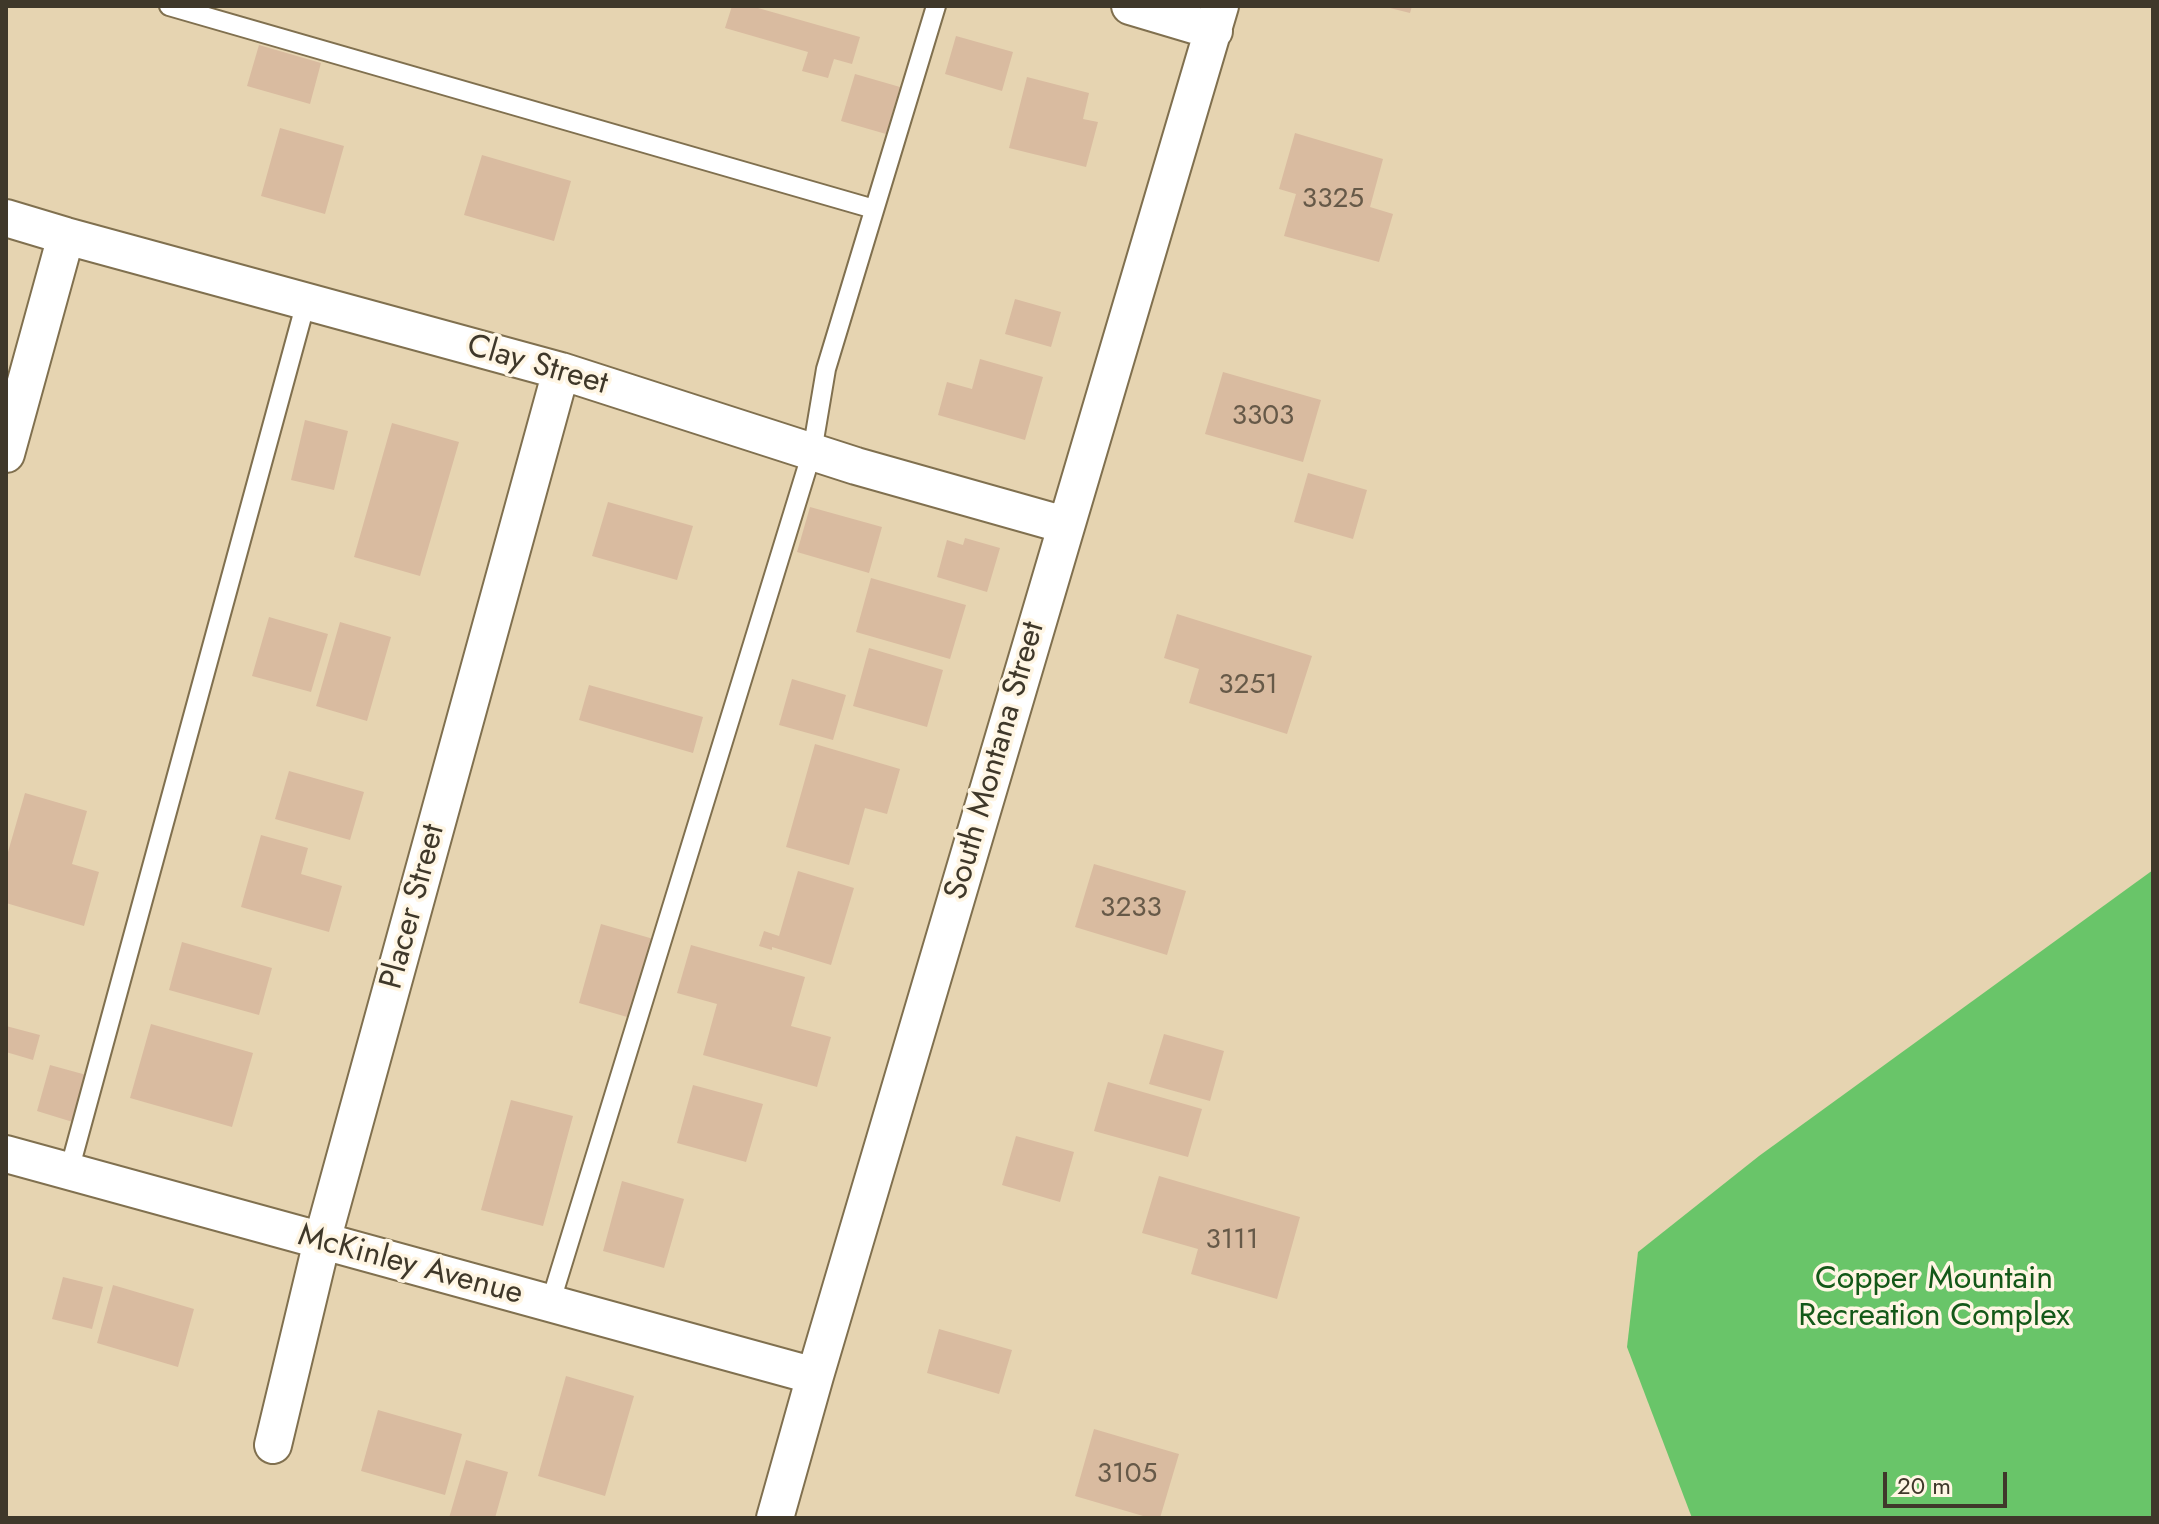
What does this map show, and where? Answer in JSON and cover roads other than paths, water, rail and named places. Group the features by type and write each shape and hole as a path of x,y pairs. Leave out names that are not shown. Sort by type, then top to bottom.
{"street":[{"path":"1130,6 1217,19"},
{"name":"South Montana Street","path":"775,1518 1065,525 1217,19"},
{"name":"Clay Street","path":"6,218 561,371 812,452 1065,525"},
{"path":"6,454 66,236"},
{"name":"Placer Street","path":"273,1445 322,1241 561,371"},
{"name":"McKinley Avenue","path":"6,1154 815,1376"}],"lane":[{"path":"169,6 874,209"},
{"path":"550,1304 812,452 826,369 936,6"},
{"path":"69,1171 306,302"}],"park label":[{"name":"Copper Mountain Recreation Complex","path":"1934,1298"}]}
